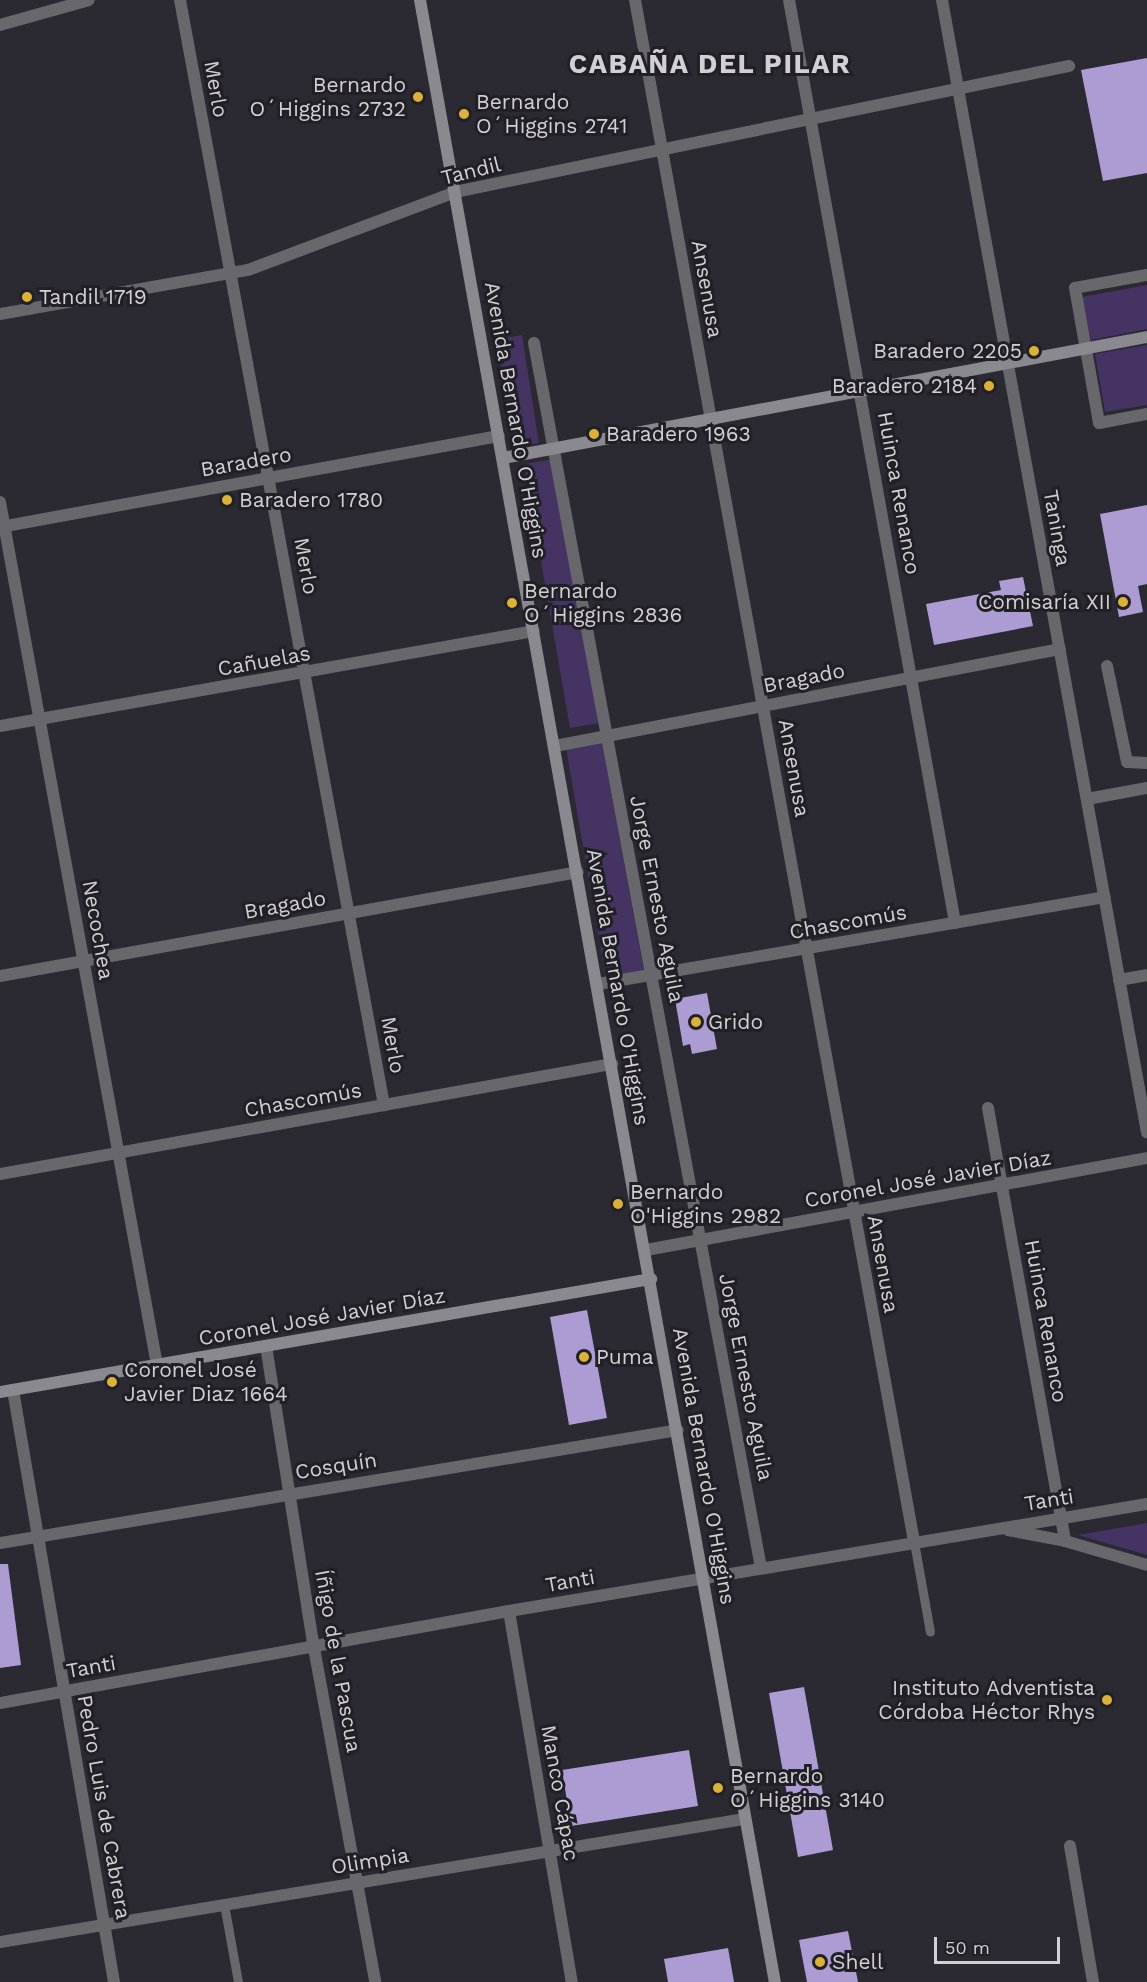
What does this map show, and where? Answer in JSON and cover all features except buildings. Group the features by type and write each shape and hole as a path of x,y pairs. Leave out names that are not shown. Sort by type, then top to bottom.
{"main road":[{"name":"Avenida Bernardo O'Higgins","path":"420,0 705,1577 775,1982"},
{"path":"503,458 1147,337"},
{"name":"Coronel José Javier Díaz","path":"0,1392 651,1279"}],"street":[{"path":"0,25 89,0"},
{"name":"Merlo","path":"180,0 384,1105"},
{"name":"Ansenusa","path":"635,0 914,1542"},
{"name":"Huinca Renanco","path":"789,0 955,923"},
{"name":"Taninga","path":"942,0 1147,1133"},
{"name":"Tandil","path":"0,315 231,274 455,192 1069,66"},
{"path":"1147,274 1075,288 1099,423 1147,414"},
{"name":"Jorge Ernesto Aguila","path":"534,343 761,1568"},
{"name":"Baradero","path":"2,526 499,436"},
{"name":"Necochea","path":"0,502 2,526 157,1365"},
{"name":"Cañuelas","path":"0,726 306,674 534,631"},
{"name":"Bragado","path":"555,746 1060,650"},
{"path":"1107,666 1127,762 1147,763"},
{"path":"1087,799 1147,788"},
{"name":"Bragado","path":"0,976 578,872"},
{"name":"Chascomús","path":"598,984 1104,897"},
{"path":"1119,980 1147,975"},
{"name":"Chascomús","path":"0,1174 612,1064"},
{"name":"Huinca Renanco","path":"988,1108 1065,1540"},
{"name":"Coronel José Javier Díaz","path":"646,1250 1147,1158"},
{"name":"Íñigo de la Pascua","path":"266,1346 314,1648 375,1982"},
{"name":"Pedro Luis de Cabrera","path":"13,1390 114,1982"},
{"name":"Cosquín","path":"0,1543 678,1430"},
{"name":"Tanti","path":"0,1702 314,1648 508,1611 1147,1504"},
{"path":"998,1528 1065,1540 1147,1565"},
{"name":"Manco Cápac","path":"508,1611 572,1982"},
{"name":"Olimpia","path":"0,1942 746,1819"},
{"path":"1070,1846 1094,1982"}],"lane":[{"path":"914,1542 930,1632"},
{"path":"224,1904 238,1982"}],"shaded area":[{"path":"1147,285 1147,329 1091,340 1082,297"},
{"path":"522,335 539,443 514,447 497,339"},
{"path":"1147,345 1147,405 1105,412 1095,354"},
{"path":"554,459 600,723 570,728 524,464"},
{"path":"602,742 644,972 606,979 566,748"},
{"path":"1147,1523 1147,1555 1078,1535"}],"place":[{"name":"Bernardo O´Higgins 2732","path":"418,97"},
{"name":"Bernardo O´Higgins 2741","path":"464,114"},
{"name":"Tandil 1719","path":"27,297"},
{"name":"Baradero 2205","path":"1034,351"},
{"name":"Baradero 2184","path":"989,386"},
{"name":"Baradero 1963","path":"594,434"},
{"name":"Baradero 1780","path":"227,500"},
{"name":"Comisaría XII","path":"1123,602"},
{"name":"Bernardo O´Higgins 2836","path":"512,603"},
{"name":"Grido","path":"696,1022"},
{"name":"Bernardo O'Higgins 2982","path":"618,1204"},
{"name":"Puma","path":"584,1357"},
{"name":"Coronel José Javier Diaz 1664","path":"112,1382"},
{"name":"Instituto Adventista Córdoba Héctor Rhys","path":"1107,1700"},
{"name":"Bernardo O´Higgins 3140","path":"718,1788"},
{"name":"Shell","path":"820,1962"}],"district":[{"name":"CABAÑA DEL PILAR","path":"710,65"}]}
